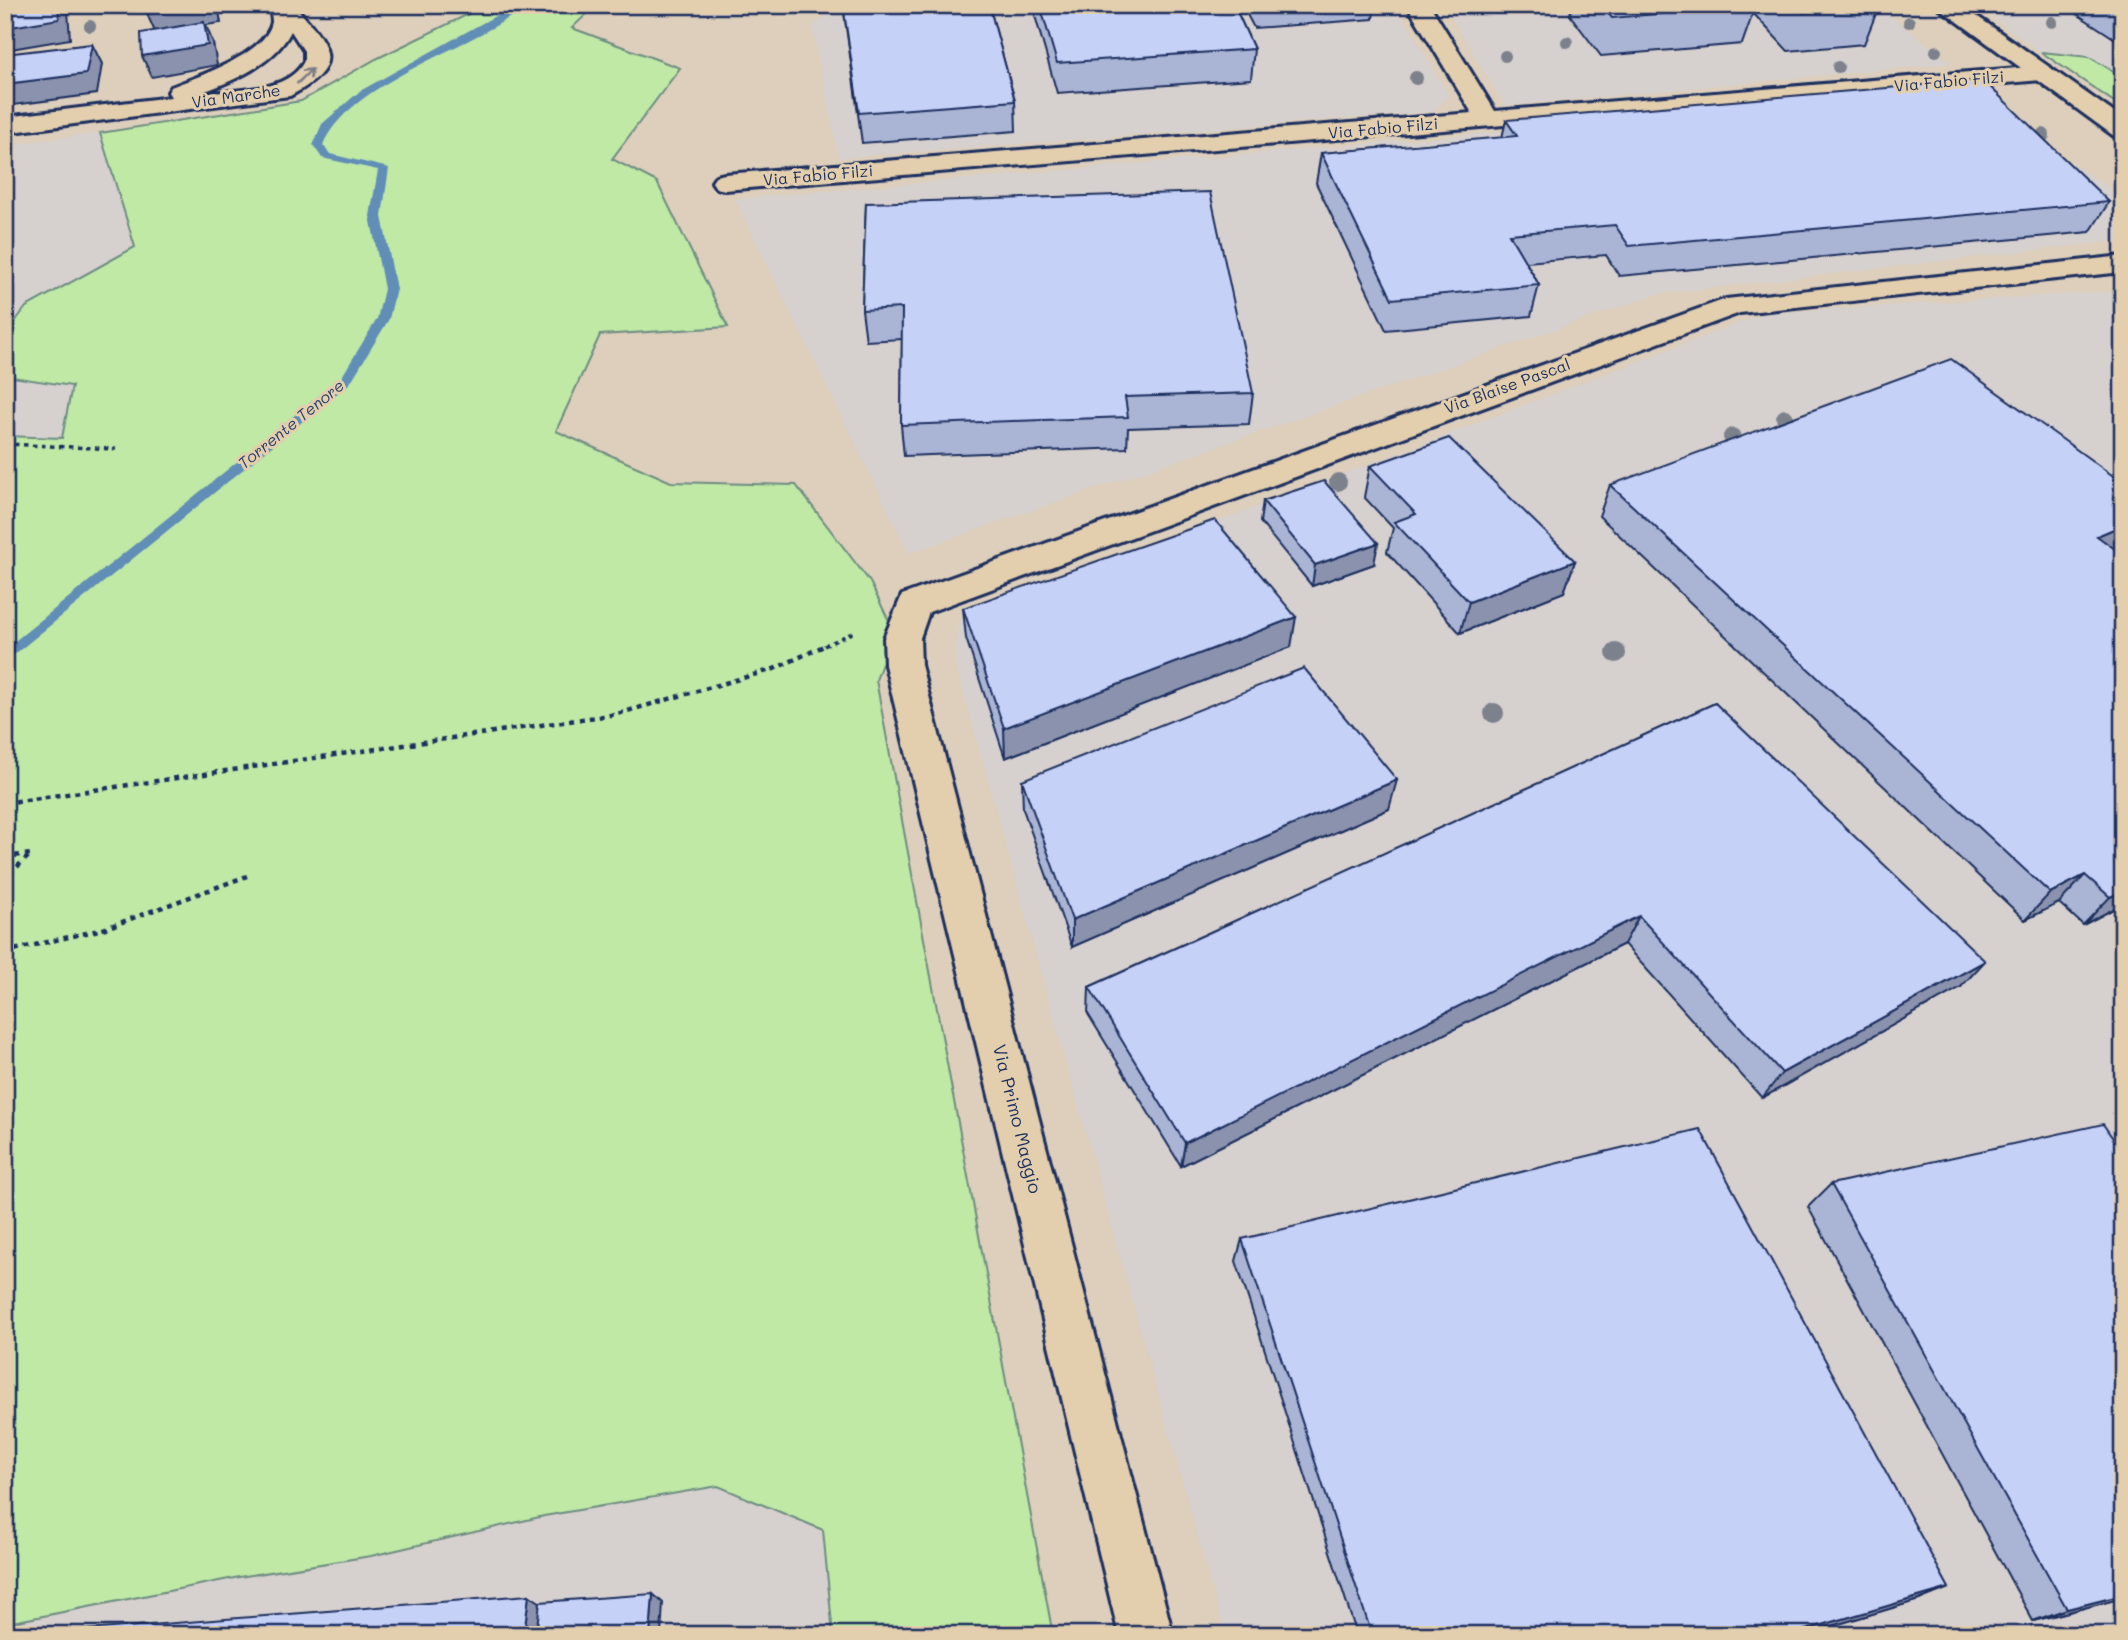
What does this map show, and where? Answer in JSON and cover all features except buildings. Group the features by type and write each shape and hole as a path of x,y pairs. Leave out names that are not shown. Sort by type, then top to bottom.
{"street":[{"path":"1418,5 1488,119"},
{"path":"1946,5 2123,131"},
{"name":"Via Marche","path":"121,109 183,91 224,75 253,58 273,40 284,22 281,6"},
{"name":"Via Marche","path":"5,125 121,109 250,97 281,91 298,83 313,71 317,58 313,41 281,6"},
{"name":"Via Fabio Filzi","path":"725,182 2042,73"},
{"name":"Via Blaise Pascal","path":"914,604 1676,324 1736,305 2123,264"},
{"name":"Via Primo Maggio","path":"914,604 902,638 903,665 1146,1635"}],"path":[{"path":"5,444 116,449"},
{"path":"5,803 617,713 774,669 914,604"},
{"path":"5,857 32,854 5,878"},
{"path":"5,952 103,929 247,876"}],"shaded area":[{"path":"843,5 1396,5 1449,96 1433,112 839,158 812,26"},
{"path":"1444,5 1877,5 1952,63 1505,106"},
{"path":"1975,5 2123,5 2123,77 2089,57 2041,52"},
{"path":"1965,91 2123,198 2123,240 1658,294 909,553 735,199"},
{"path":"100,133 135,247 26,307 5,335 5,145"},
{"path":"2123,291 2123,1635 1225,1635 955,662 958,621 1765,313"},
{"path":"5,376 72,386 63,439 5,436"},
{"path":"718,1486 823,1530 833,1635 5,1635 12,1622 239,1577 371,1556 544,1516"}],"green space":[{"path":"487,5 596,5 572,28 680,68 612,159 657,182 728,327 600,335 556,431 671,482 796,485 870,582 894,631 876,680 1053,1635 833,1635 823,1530 718,1486 544,1516 371,1556 239,1577 13,1622 5,1634 5,436 62,438 72,386 5,376 5,335 26,307 135,247 100,133 301,101 376,59"},
{"path":"2041,52 2089,57 2123,77 2123,108"}],"waterway":[{"name":"Torrente Tenore","path":"5,657 346,380 383,319 390,289 376,216 384,168 326,156 318,145 326,126 364,93 522,5"}]}
